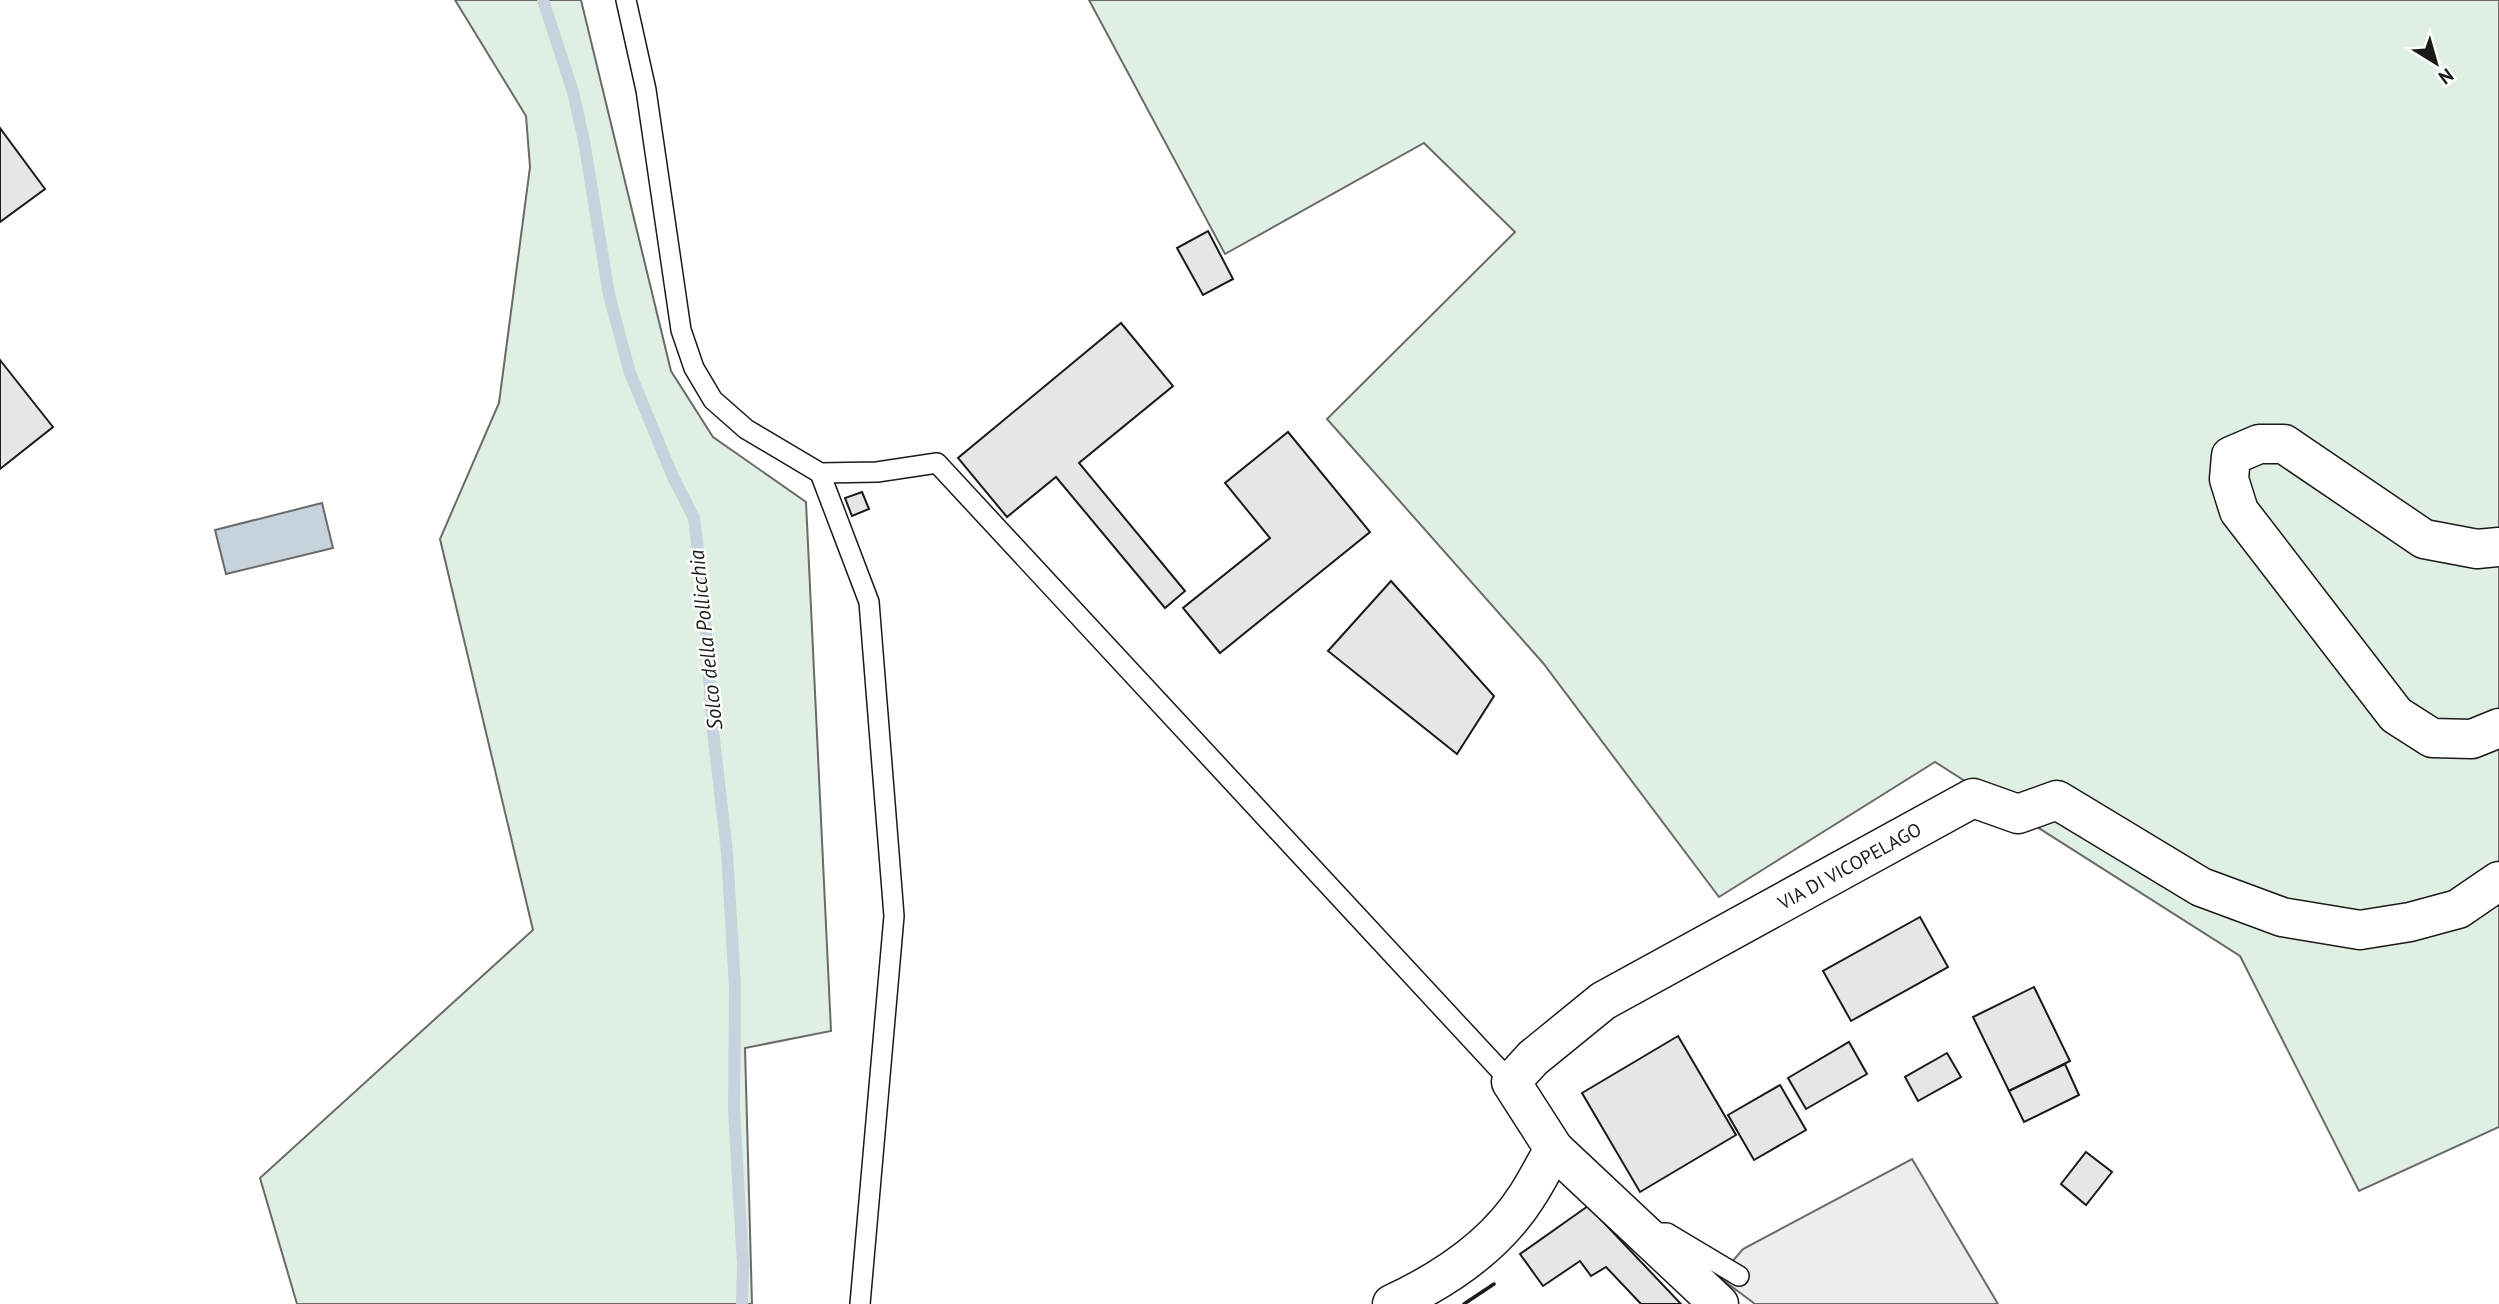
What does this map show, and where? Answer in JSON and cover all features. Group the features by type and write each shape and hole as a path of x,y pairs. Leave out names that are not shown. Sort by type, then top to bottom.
{"street":[{"path":"2499,547 2477,549 2424,540 2284,444 2259,444 2231,456 2229,479 2239,511 2396,715 2432,738 2472,739 2499,728"},
{"name":"VIA DI VICOPELAGO","path":"1511,1082 1533,1058 1603,1001 1973,798 2018,814 2057,800 2201,887 2282,917 2360,930 2410,922 2458,909 2499,881"},
{"path":"1511,1082 1554,1149 1642,1233 1729,1290"},
{"path":"1392,1304 1477,1254 1527,1198 1554,1149"}],"lane":[{"path":"626,0 646,90 681,330 694,368 713,400 746,429 820,472 877,472 937,463 1511,1082"},
{"path":"820,472 869,602 894,916 860,1304"}],"green space":[{"path":"455,0 581,0 671,371 713,437 806,502 831,1031 745,1048 752,1304 297,1304 260,1178 533,930 440,539 499,403 530,167 526,116"},
{"path":"1089,0 2499,0 2499,1127 2359,1191 2240,956 1935,762 1719,897 1543,663 1327,419 1515,232 1424,143 1225,254"}],"shaded area":[{"path":"322,503 333,548 226,574 215,530"},
{"path":"1912,1159 1998,1304 1755,1304 1719,1277 1743,1249"}],"building":[{"path":"0,128 45,189 0,222"},
{"path":"1208,231 1233,279 1203,295 1177,248"},
{"path":"1121,323 1173,386 1079,463 1185,591 1165,608 1056,477 1007,517 958,458"},
{"path":"0,360 53,427 0,469"},
{"path":"1288,432 1370,532 1220,653 1183,608 1270,538 1225,483"},
{"path":"862,492 869,509 852,516 845,498"},
{"path":"1391,581 1494,696 1457,754 1328,651"},
{"path":"1920,917 1948,967 1851,1021 1823,971"},
{"path":"2034,987 2070,1061 2009,1091 1973,1017"},
{"path":"1678,1036 1736,1135 1640,1192 1582,1093"},
{"path":"1849,1042 1867,1074 1806,1109 1788,1078"},
{"path":"1947,1053 1961,1077 1918,1101 1905,1077"},
{"path":"2065,1064 2079,1095 2024,1122 2009,1091"},
{"path":"1780,1085 1806,1130 1754,1160 1728,1115"},
{"path":"2086,1152 2112,1172 2086,1205 2061,1184"},
{"path":"1588,1206 1681,1304 1641,1304 1606,1267 1591,1276 1580,1261 1543,1286 1520,1254"}],"waterway":[{"name":"Solco della Pollicchia","path":"543,0 573,92 584,141 609,295 630,373 673,477 694,518 727,852 735,988 734,1110 743,1265 742,1304"}],"wall":[{"path":"1464,1304 1494,1284"}]}
